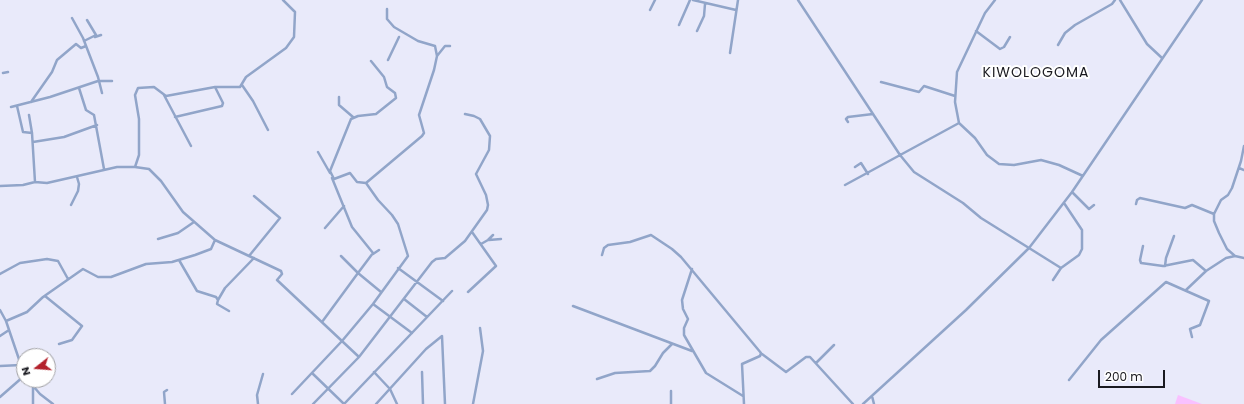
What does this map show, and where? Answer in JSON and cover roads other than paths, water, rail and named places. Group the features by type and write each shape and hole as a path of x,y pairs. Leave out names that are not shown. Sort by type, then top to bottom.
{"street":[{"path":"242,85 246,77 286,48 294,36 295,12 283,0"},
{"path":"650,10 655,0"},
{"path":"679,25 690,0"},
{"path":"693,0 736,10"},
{"path":"730,53 738,0"},
{"path":"798,0 900,155 914,172 963,203 981,218 1061,268"},
{"path":"995,0 985,13 957,72 955,96 959,123 975,138 987,155 999,164 1014,165 1041,160 1059,165 1083,176"},
{"path":"1058,44 1065,33 1075,25 1112,4 1115,0"},
{"path":"1120,0 1147,44 1162,58"},
{"path":"863,404 966,310 1030,248 1064,204 1202,0"},
{"path":"697,31 704,16 705,4"},
{"path":"353,117 330,172 334,179 351,173 357,182 366,183 403,154 424,134 419,115 434,70 437,56 435,46 418,41 390,24 387,19 387,9"},
{"path":"72,18 85,43 102,93"},
{"path":"85,43 96,35 87,20"},
{"path":"976,31 1001,49 1010,37"},
{"path":"30,103 52,72 56,60 76,44 81,48 87,40 101,35"},
{"path":"388,60 400,37"},
{"path":"437,56 446,46 450,46"},
{"path":"339,97 339,105 353,117 376,114 396,98 395,93 387,86 384,77 371,61"},
{"path":"3,73 8,72"},
{"path":"11,107 30,103 79,88 98,80 112,81"},
{"path":"881,82 919,92 924,86 955,96"},
{"path":"163,95 180,94 214,86 242,85"},
{"path":"242,85 253,101 268,130"},
{"path":"135,167 139,155 139,119 135,95 136,90 142,87 151,86 156,88 163,95 191,146"},
{"path":"175,117 222,106 223,103 214,86"},
{"path":"79,88 86,110 94,115 104,169"},
{"path":"17,106 23,132 32,133"},
{"path":"313,404 359,357 436,259 447,257 465,241 488,206 486,195 476,174 489,150 490,136 480,119 465,114"},
{"path":"848,122 846,119 848,116 873,114"},
{"path":"29,115 33,142 35,182"},
{"path":"33,142 64,137 96,123"},
{"path":"846,185 959,123"},
{"path":"1235,256 1228,249 1218,233 1214,221 1214,214 1221,200 1229,193 1239,168 1244,146"},
{"path":"318,152 334,182 352,227 373,255"},
{"path":"855,167 862,163 868,174"},
{"path":"0,186 23,185 35,182 47,183 77,177 104,169 135,167 151,171 161,181 178,206 215,240 281,271 282,274 277,280 359,357"},
{"path":"1239,168 1244,170"},
{"path":"71,205 78,191 79,184 77,177"},
{"path":"292,394 342,341 373,304 408,256 400,228 392,215 378,200 366,183"},
{"path":"1072,192 1089,209 1094,205"},
{"path":"249,256 280,218 254,196"},
{"path":"1136,204 1137,200 1140,198 1185,208 1192,205 1214,214"},
{"path":"1053,280 1061,268 1079,255 1082,251 1083,239 1079,225 1064,204"},
{"path":"325,228 344,206"},
{"path":"158,239 178,233 194,222"},
{"path":"468,292 496,266 472,232"},
{"path":"481,244 493,235"},
{"path":"602,256 604,248 608,245 630,242 652,235 672,249 692,269 762,354 786,372 806,357 810,357 853,404"},
{"path":"1165,266 1166,258 1174,236"},
{"path":"488,240 502,239"},
{"path":"6,321 27,312 45,296 84,269 98,277 105,278 146,264 179,260 210,249 215,240"},
{"path":"1143,246 1140,262 1165,266 1193,260 1206,271"},
{"path":"322,322 358,273 379,250"},
{"path":"341,256 358,273 381,292"},
{"path":"1186,290 1206,271 1226,258 1235,256 1244,258"},
{"path":"229,311 217,304 218,300 226,288 254,258"},
{"path":"0,274 20,263 47,259 58,261 68,280"},
{"path":"179,260 197,291 216,297 218,300"},
{"path":"398,268 443,301"},
{"path":"692,269 684,291 682,304 688,319 683,333 706,373 743,396"},
{"path":"1069,380 1101,340 1165,282 1186,290 1209,302 1199,326 1190,329 1192,337"},
{"path":"312,373 344,404 452,291"},
{"path":"45,296 82,326 72,340 58,344"},
{"path":"404,299 427,317"},
{"path":"373,304 412,333"},
{"path":"573,306 692,351"},
{"path":"0,310 6,321 16,350"},
{"path":"473,404 483,351 480,328"},
{"path":"0,336 9,330"},
{"path":"376,404 426,350 443,336 445,404"},
{"path":"597,379 615,373 650,370 655,366 659,357 672,344"},
{"path":"816,363 834,345"},
{"path":"744,404 742,364 762,354"},
{"path":"0,366 16,365"},
{"path":"374,372 390,389 397,404"},
{"path":"422,372 423,404"},
{"path":"258,404 257,395 263,374"},
{"path":"0,397 16,382"},
{"path":"33,404 34,388"},
{"path":"36,388 53,404"},
{"path":"165,404 164,392 167,390"},
{"path":"671,391 671,404"},
{"path":"872,396 874,404"}],"district":[{"name":"KIWOLOGOMA","path":"1036,73"}]}
